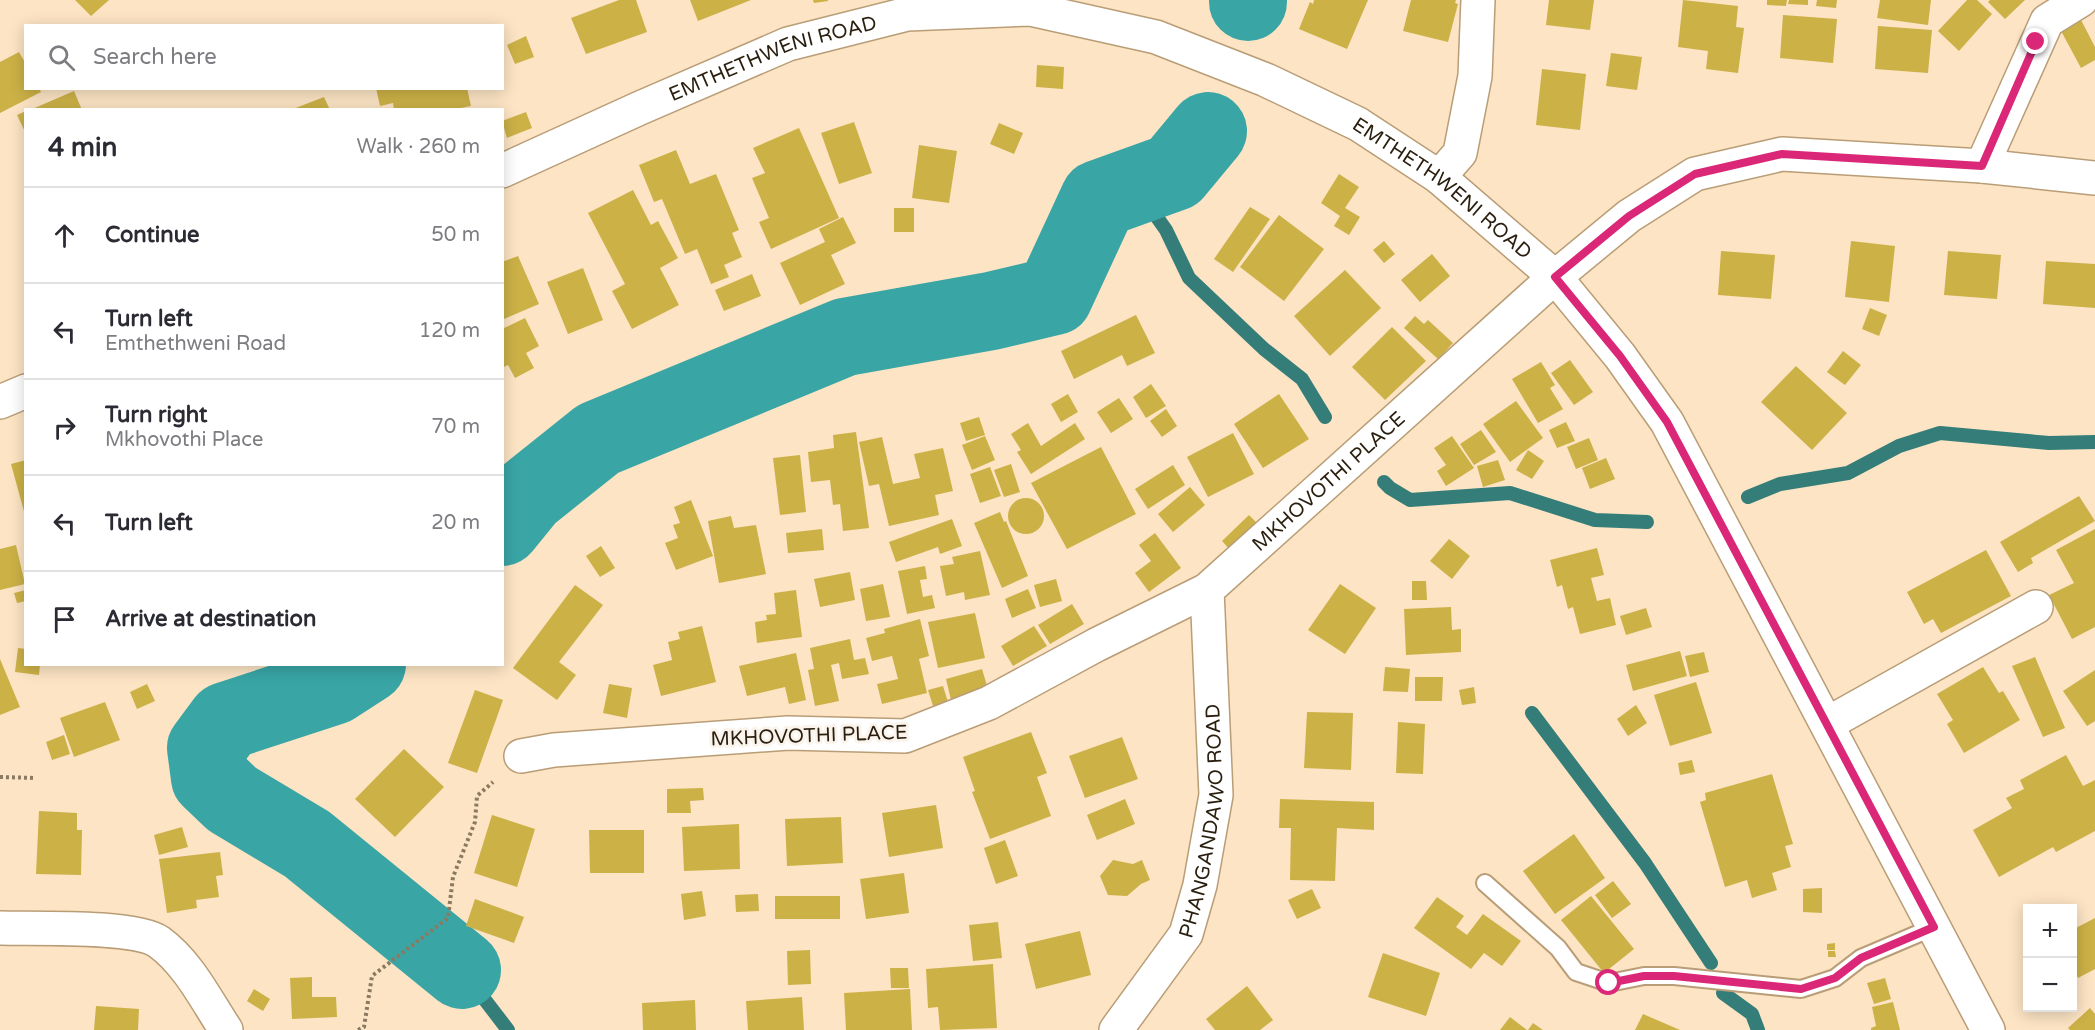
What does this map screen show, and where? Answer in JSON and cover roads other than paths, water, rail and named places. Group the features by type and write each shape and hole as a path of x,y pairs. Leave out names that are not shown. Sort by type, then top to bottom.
{"street":[{"path":"1439,177 1460,153 1475,76 1478,0"},
{"path":"1982,166 2047,21 2081,0"},
{"name":"EMTHETHWENI ROAD","path":"504,170 788,44 907,14 1026,4 1156,37 1266,80 1358,124 1439,177 1555,277 1620,356 1667,422 1989,1030"},
{"name":"MKHOVOTHI PLACE","path":"510,766 554,750 788,733 905,736 989,703 1096,645 1207,590 1555,277 1629,216 1695,174 1782,154 1982,166 2095,178"},
{"path":"0,402 24,391"},
{"name":"PHANGANDAWO ROAD","path":"1116,1030 1186,934 1200,885 1216,795 1207,590"},
{"path":"1827,724 2036,607"},
{"path":"0,928 123,931 158,941 182,963 226,1030"}],"lane":[{"path":"1485,883 1558,948 1576,972 1609,983 1644,976 1674,976 1801,989 1835,978 1861,958 1934,927"}],"waterway":[{"path":"504,525 528,495 598,439 845,337 991,311 1054,296 1099,199 1174,172 1208,131"},
{"path":"1140,184 1149,206 1166,230 1189,278 1264,349 1302,379 1325,417"},
{"path":"1748,497 1780,484 1848,473 1899,446 1940,433 2049,443 2095,442"},
{"path":"1384,482 1410,500 1510,493 1595,520 1647,522"},
{"path":"364,666 333,686 226,721 206,748 210,778 232,799 307,844 462,970"},
{"path":"1532,713 1645,863 1711,963"},
{"path":"462,970 508,1030"},
{"path":"1723,993 1752,1014 1758,1030"}]}
